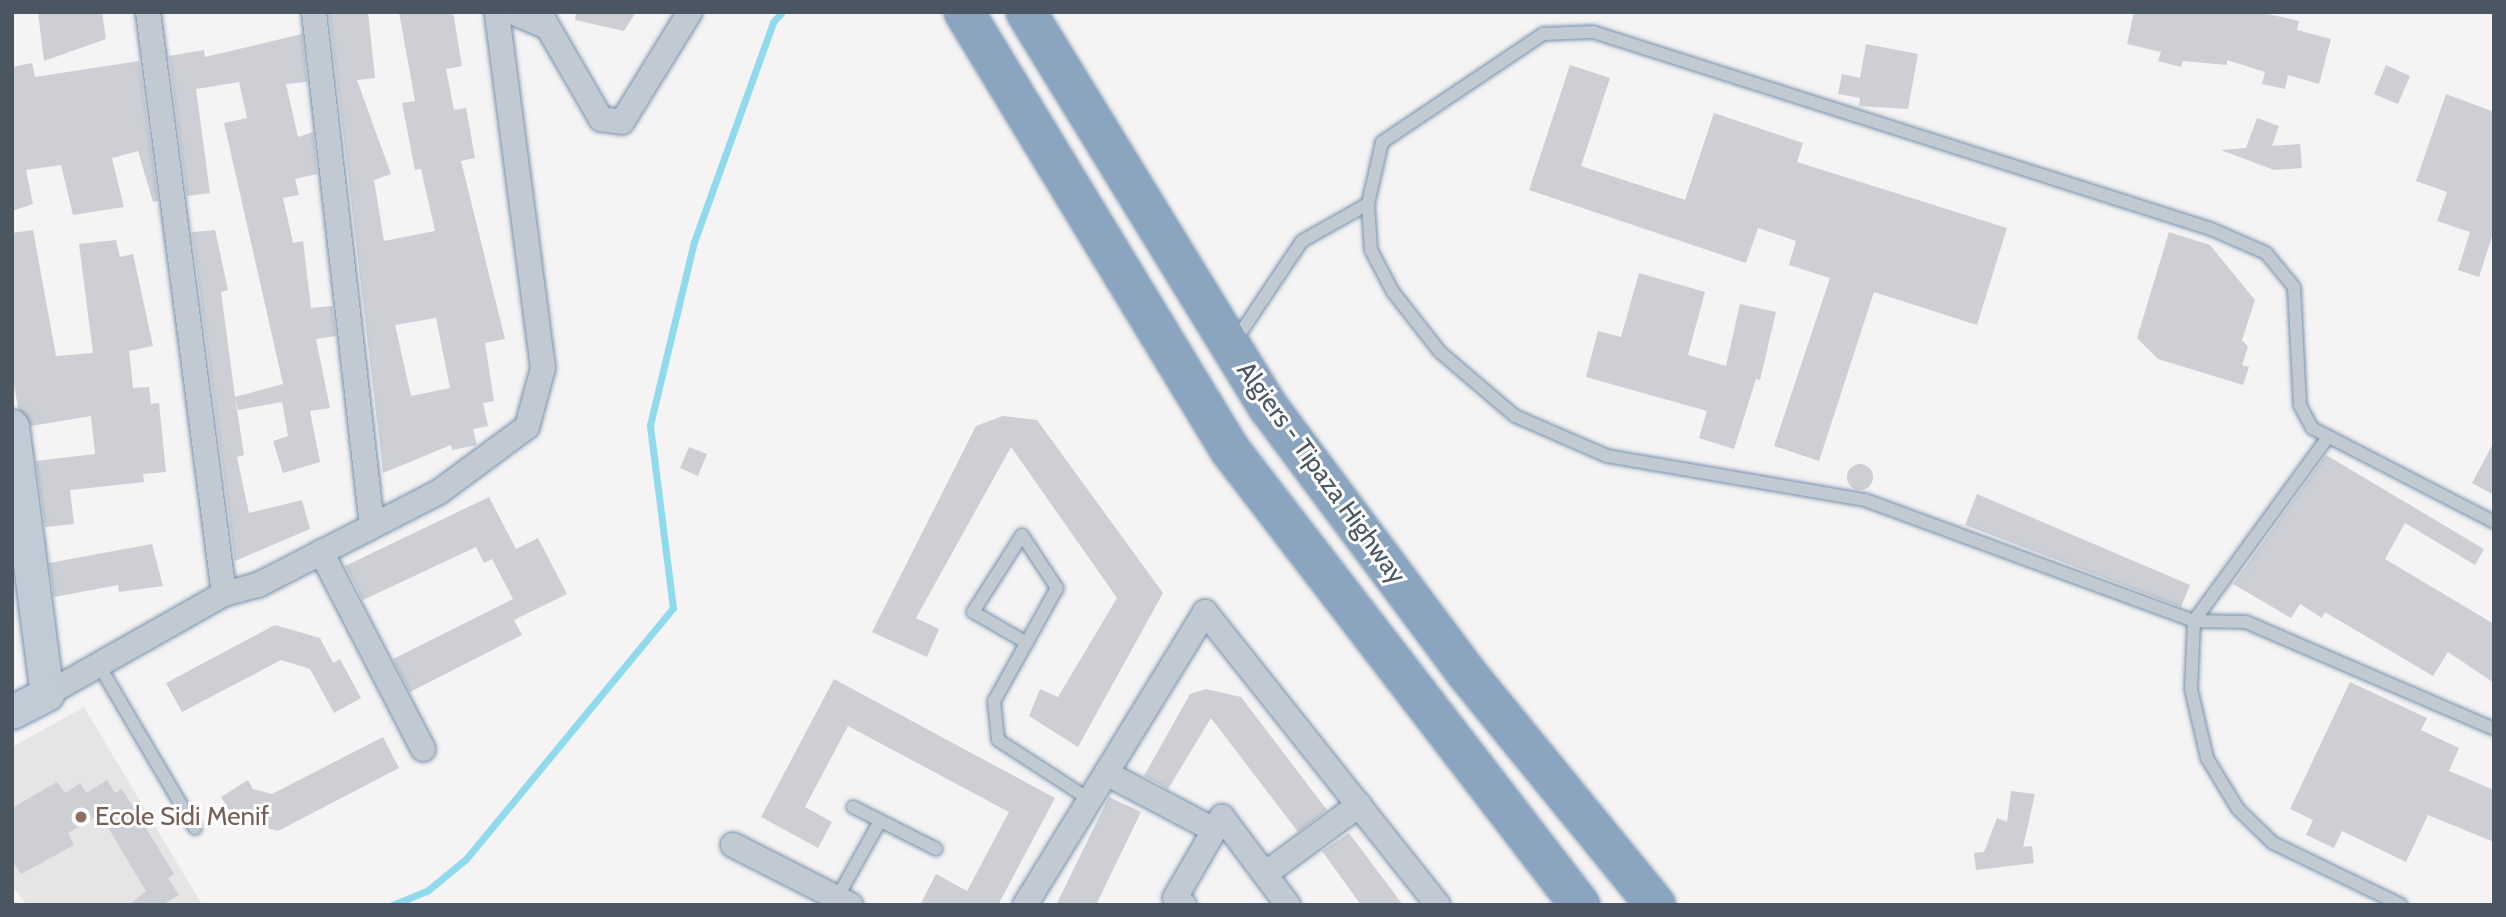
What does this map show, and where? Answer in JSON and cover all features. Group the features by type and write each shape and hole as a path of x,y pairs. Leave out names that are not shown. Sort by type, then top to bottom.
{"highway":[{"name":"Algiers - Tipaza Highway","path":"964,12 1230,450 1580,905"},
{"name":"Algiers - Tipaza Highway","path":"1026,12 1269,408 1464,670 1656,905"},
{"path":"1526,834 1558,905"}],"street":[{"path":"148,12 224,594"},
{"path":"314,12 372,526"},
{"path":"12,712 100,667 224,594 258,584 439,492 527,427 543,368 497,12"},
{"path":"512,12 543,20 601,119 622,122 690,12"},
{"path":"12,426 47,694"},
{"path":"321,552 423,749"},
{"path":"1025,905 1205,611 1438,905"},
{"path":"1106,773 1214,830"},
{"path":"1265,874 1359,805"},
{"path":"1184,905 1175,898 1222,817 1288,905"},
{"path":"733,845 847,903"}],"lane":[{"path":"2494,522 2312,428 2300,405 2294,287 2266,253 2211,229 1593,32 1543,34 1382,142 1368,204 1371,250 1393,292 1440,352 1515,416 1607,456 1865,500 2194,621 2246,622 2494,729"},
{"path":"1231,347 1302,241 1368,204"},
{"path":"2328,437 2194,621 2191,689 2207,758 2238,809 2273,843 2402,905"},
{"path":"1027,643 973,612 1021,535 1057,588 1027,643 994,702 998,740 1090,800"},
{"path":"100,667 195,828"},
{"path":"853,807 936,849"},
{"path":"847,903 880,821"}],"shaded area":[{"name":"Ecole Sidi Menif","path":"84,707 201,903 27,905 12,886 12,747"}],"building":[{"path":"38,12 102,12 106,39 44,61"},
{"path":"329,12 368,12 375,78 357,80 391,174 374,180 384,241 435,231 421,169 415,170 402,103 415,101 399,12 453,12 462,66 446,69 454,110 466,108 475,158 461,161 505,339 485,343 494,401 483,403 488,426 473,429 477,445 452,450 451,445 383,473","holes":["436,318 450,388 411,396 395,325"]},
{"path":"576,12 636,12 624,31 575,20"},
{"path":"2134,12 2259,12 2299,21 2297,30 2331,39 2319,84 2288,75 2285,89 2262,84 2265,72 2227,60 2227,65 2183,61 2181,67 2158,61 2161,52 2127,44"},
{"path":"302,34 307,82 286,84 298,137 313,132 317,174 295,179 299,195 283,198 293,243 303,241 311,308 332,306 336,336 316,339 330,408 310,411 320,462 283,473 273,441 288,436 282,402 238,410 235,397 283,384 224,123 247,118 239,82 196,89 210,193 187,196 169,56 204,50 205,57"},
{"path":"1866,44 1918,54 1908,109 1859,106 1860,98 1838,94 1842,74 1860,78"},
{"path":"139,61 158,201 153,202 138,151 112,158 124,207 73,215 61,165 26,170 33,204 12,211 12,67 32,63 35,77"},
{"path":"1570,65 1610,78 1581,166 1685,200 1714,113 1803,143 1797,162 2007,228 1977,325 1874,292 1819,461 1774,446 1830,278 1789,265 1796,241 1758,228 1746,263 1529,190"},
{"path":"2386,65 2410,76 2398,104 2374,94"},
{"path":"2446,94 2494,112 2494,230 2479,277 2458,270 2470,232 2437,221 2447,192 2416,181"},
{"path":"2257,118 2279,126 2272,146 2300,144 2302,168 2274,170 2221,150 2246,148"},
{"path":"33,230 56,356 93,353 79,244 116,240 120,257 133,254 153,346 129,351 133,388 149,387 151,404 159,403 166,472 143,474 144,482 70,490 74,524 45,527 36,461 95,454 91,416 31,426 18,408 12,373 12,233"},
{"path":"215,230 228,290 221,292 244,455 237,457 249,513 302,500 310,529 235,561 192,232"},
{"path":"2169,232 2210,245 2255,300 2242,340 2248,347 2242,365 2249,367 2243,385 2158,359 2137,338"},
{"path":"1639,273 1705,292 1688,355 1726,366 1740,304 1776,312 1760,380 1756,379 1734,449 1699,438 1707,411 1586,377 1598,331 1621,337"},
{"path":"1003,416 1037,420 1163,593 1078,747 1029,716 1040,689 1058,697 1117,598 1011,447 916,618 939,629 927,657 872,632 976,426"},
{"path":"2494,442 2494,495 2472,483"},
{"path":"689,447 707,454 698,476 680,468"},
{"path":"2326,455 2484,549 2475,565 2405,523 2385,559 2494,624 2494,683 2448,652 2433,676 2325,612 2322,618 2300,604 2291,618 2233,584"},
{"path":"1860,464 1870,467 1873,477 1870,487 1860,490 1850,487 1847,477 1850,467"},
{"path":"1977,494 2190,585 2181,607 1965,525"},
{"path":"489,497 516,549 538,538 567,594 514,620 522,635 410,692 393,659 513,599 492,559 484,563 476,547 363,600 345,566"},
{"path":"152,544 163,586 119,592 118,585 54,597 49,563"},
{"path":"275,625 320,638 333,663 340,659 361,698 334,713 310,669 281,660 182,712 166,683"},
{"path":"834,679 1055,798 998,905 920,905 936,874 967,891 1009,812 848,726 805,807 832,822 818,848 761,817"},
{"path":"2350,682 2427,718 2421,730 2459,748 2449,771 2494,790 2494,842 2428,815 2406,862 2342,831 2334,848 2306,835 2313,820 2290,809"},
{"path":"1206,689 1241,697 1327,810 1298,832 1211,718 1168,789 1144,776 1190,694"},
{"path":"383,737 399,768 278,831 234,818 221,797 248,780 253,789 272,794"},
{"path":"107,780 115,793 122,789 174,874 168,878 179,895 162,905 129,905 146,891 100,814 68,833 74,845 21,874 12,860 12,808 57,782 65,793 80,783 86,793"},
{"path":"2011,791 2035,794 2023,847 2032,846 2034,863 1976,870 1974,853 1984,852 1997,818 2007,822"},
{"path":"1109,797 1141,812 1096,905 1056,905"},
{"path":"1349,833 1403,905 1361,905 1322,851"}],"waterway":[{"path":"392,905 427,891 466,859 673,608 650,425 694,242 773,22 782,12"}],"place":[{"name":"Ecole Sidi Menif","path":"81,817"}]}
